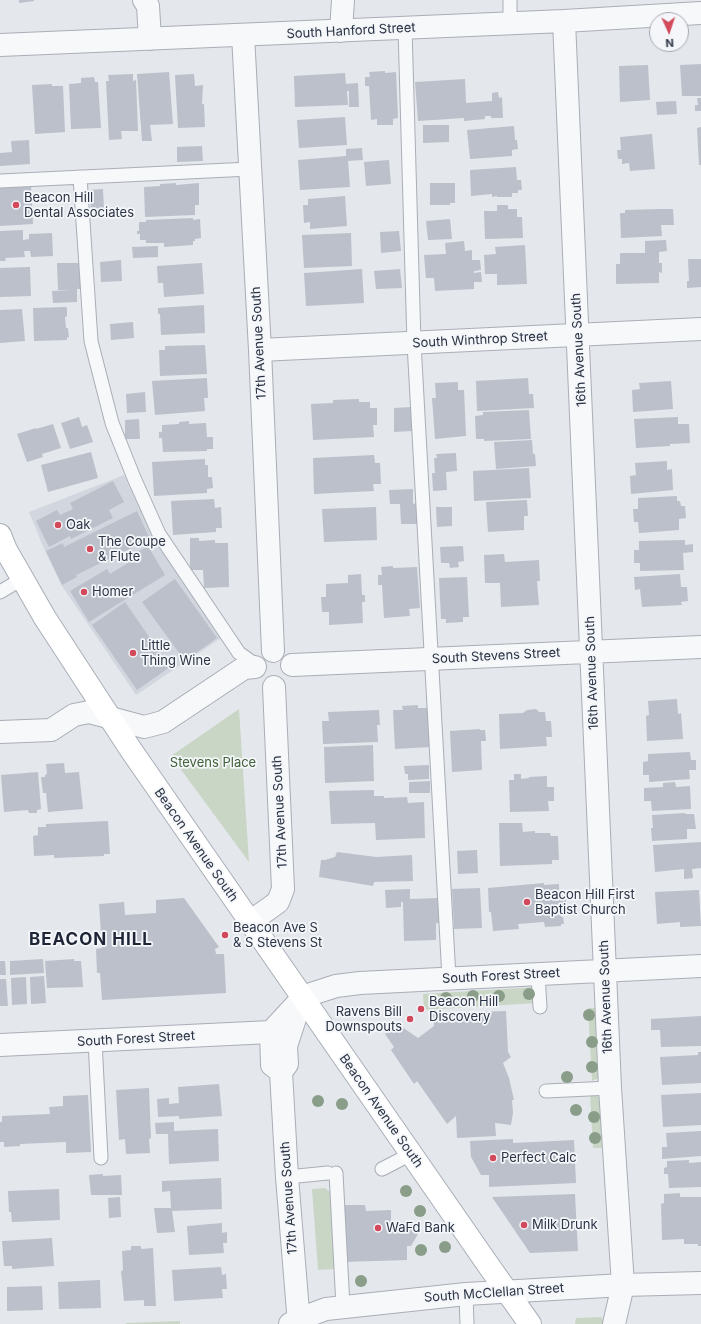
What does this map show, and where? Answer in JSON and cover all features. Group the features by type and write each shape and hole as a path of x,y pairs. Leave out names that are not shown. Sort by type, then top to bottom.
{"main road":[{"name":"Beacon Avenue South","path":"0,534 6,550 45,618 131,750 530,1324"}],"street":[{"path":"144,0 148,6 150,39"},
{"path":"341,31 343,0"},
{"name":"South Hanford Street","path":"0,44 564,21 639,8 701,13"},
{"name":"16th Avenue South","path":"564,21 610,1088 623,1285 614,1324"},
{"name":"17th Avenue South","path":"243,35 260,350 273,651"},
{"name":"South Winthrop Street","path":"260,350 701,329"},
{"name":"South Stevens Street","path":"292,666 701,647"},
{"path":"273,651 284,654 289,659 292,666 288,679 283,684 274,687 263,684 258,679 255,672 258,658 273,651"},
{"path":"0,732 51,730 74,715 89,712 144,727 163,722 244,668 256,666"},
{"name":"17th Avenue South","path":"250,922 278,902 283,889 274,687"},
{"name":"South Forest Street","path":"302,997 336,986 360,982 701,966"},
{"path":"271,1032 302,997"},
{"name":"17th Avenue South","path":"296,1322 281,1072 287,1064 286,1046 302,997"},
{"name":"17th Avenue South","path":"271,1032 272,1065 281,1072"},
{"name":"South Forest Street","path":"0,1045 271,1032"},
{"name":"South McClellan Street","path":"296,1322 326,1309 505,1290 701,1282"}],"lane":[{"path":"510,0 510,23"},
{"path":"405,28 414,343 449,978"},
{"path":"0,181 250,169"},
{"path":"80,177 91,341 112,423 158,534 239,653 256,666"},
{"path":"0,592 22,579"},
{"path":"538,974 540,1007"},
{"path":"95,1040 101,1158"},
{"path":"546,1091 610,1088"},
{"path":"382,1169 411,1154"},
{"path":"287,1176 332,1173 343,1307"},
{"path":"466,1294 467,1324"}],"shaded area":[{"path":"124,475 155,539 221,638 136,695 62,586 45,551 29,512"}],"green space":[{"name":"Stevens Place","path":"239,709 249,862 171,756"},
{"path":"536,987 537,1003 424,1010 423,994"},
{"path":"588,1008 598,1008 601,1077 592,1081"},
{"path":"590,1095 602,1097 605,1148 593,1148"},
{"path":"325,1188 332,1194 336,1269 318,1270 312,1189"},
{"path":"601,1317 605,1323 604,1324 575,1324 576,1318"},
{"path":"180,1321 180,1324 126,1324 126,1323"}],"building":[{"path":"19,0 34,0 34,1 19,3"},
{"path":"701,64 701,96 682,96 680,65"},
{"path":"648,65 650,100 620,102 619,66"},
{"path":"385,71 385,73 396,72 398,118 393,119 393,125 377,125 377,119 371,120 369,86 365,86 365,77 370,77 369,72"},
{"path":"169,72 173,124 150,125 152,141 142,141 137,74"},
{"path":"345,73 346,84 358,83 359,107 349,107 349,91 347,91 348,105 295,107 294,76"},
{"path":"133,74 133,81 136,80 138,131 121,131 122,139 109,140 106,81 109,81 108,75"},
{"path":"194,74 195,86 203,85 202,104 204,104 205,127 178,128 175,75"},
{"path":"94,77 95,82 98,82 101,128 71,129 69,84 81,83 81,78"},
{"path":"465,79 466,103 492,101 492,93 498,92 499,98 502,97 503,118 491,118 491,116 485,116 485,119 464,121 464,118 418,121 415,82"},
{"path":"52,84 52,86 63,86 65,132 35,134 32,85"},
{"path":"697,98 701,98 701,111 695,111 695,105 698,105"},
{"path":"676,101 677,114 657,115 656,102"},
{"path":"345,117 347,145 299,148 297,120"},
{"path":"423,125 449,125 449,142 423,143"},
{"path":"514,126 515,140 517,140 518,149 512,150 512,156 470,159 467,130"},
{"path":"701,127 701,165 699,165 697,128"},
{"path":"652,134 655,169 630,171 629,163 622,164 622,159 618,159 617,150 621,150 620,137"},
{"path":"29,140 30,164 0,166 0,153 12,152 11,141"},
{"path":"202,146 203,161 177,162 177,147"},
{"path":"362,148 363,160 348,161 350,187 300,190 298,160 346,156 346,149"},
{"path":"389,160 391,184 366,186 364,162"},
{"path":"516,167 517,180 521,180 522,190 518,190 518,193 512,193 512,197 492,197 492,194 471,196 470,170"},
{"path":"176,183 176,185 199,183 199,205 195,205 195,215 145,217 144,187"},
{"path":"430,183 455,183 455,203 450,203 450,205 430,205"},
{"name":"Beacon Hill Dental Associates","path":"31,185 33,224 0,226 0,186"},
{"path":"103,189 104,210 91,211 90,190"},
{"path":"345,196 347,226 310,229 310,222 304,223 303,205 308,205 308,199"},
{"path":"497,205 508,205 508,209 517,209 517,217 522,217 523,238 485,239 484,211 497,211"},
{"path":"673,209 674,225 661,225 662,236 621,238 620,213 625,213 625,210"},
{"path":"193,218 193,220 200,219 201,238 195,239 195,241 193,241 193,245 164,247 164,243 146,243 146,240 140,240 140,234 137,234 137,231 139,231 139,222 146,222 146,220"},
{"path":"450,219 452,239 428,240 426,221"},
{"path":"23,230 23,240 29,239 29,234 52,233 53,256 31,257 30,251 24,251 25,257 5,258 6,261 0,261 0,231"},
{"path":"399,231 401,251 381,253 380,232"},
{"path":"351,233 352,266 304,268 302,235"},
{"path":"666,240 667,251 659,252 659,263 662,263 662,273 659,272 659,283 616,284 616,264 620,264 620,253 645,253 645,241"},
{"path":"464,241 465,251 472,250 472,260 480,260 481,270 474,271 474,273 481,272 482,282 474,282 474,289 435,291 434,278 426,278 424,255 446,254 445,243"},
{"path":"525,245 527,284 497,285 497,274 485,274 484,255 496,254 495,247"},
{"path":"158,246 158,257 133,258 132,247"},
{"path":"688,259 701,259 701,287 687,288 687,281 689,281"},
{"path":"121,260 122,281 101,282 100,262"},
{"path":"57,263 82,263 83,289 77,289 77,302 53,303 52,291 71,290 58,290"},
{"path":"202,263 204,294 164,297 163,283 158,283 157,266"},
{"path":"30,267 31,296 0,297 0,268"},
{"path":"362,269 364,303 306,306 304,273"},
{"path":"400,269 402,288 376,289 374,271"},
{"path":"204,305 205,333 161,335 160,314 158,314 158,308"},
{"path":"66,307 66,328 68,328 69,338 67,337 67,340 34,341 33,308"},
{"path":"22,309 25,341 0,343 0,310"},
{"path":"133,322 134,338 111,340 110,324"},
{"path":"205,345 207,374 160,376 159,350 165,350 165,346"},
{"path":"207,378 208,398 204,398 205,411 155,415 152,381"},
{"path":"528,378 529,394 533,394 534,408 477,411 476,381"},
{"path":"671,381 673,409 633,412 632,390 640,389 639,383"},
{"path":"458,382 458,390 464,390 466,436 435,439 432,398 436,398 435,383"},
{"path":"145,392 146,412 127,413 126,394"},
{"path":"359,399 359,402 370,402 370,408 377,408 377,425 373,425 374,437 313,440 311,404 333,403 333,400"},
{"path":"411,407 412,431 394,432 394,408"},
{"path":"529,410 531,439 484,441 484,439 476,439 475,416 483,415 483,412"},
{"path":"79,417 82,427 87,425 93,442 70,449 61,423"},
{"path":"678,417 678,424 689,424 690,443 636,448 634,419"},
{"path":"139,419 140,439 125,439 125,420"},
{"path":"189,421 189,424 206,423 207,437 213,437 213,449 207,449 207,451 163,452 162,438 159,438 159,432 162,432 162,425 179,424 179,422"},
{"path":"53,424 61,448 42,454 43,457 27,462 17,434"},
{"path":"532,440 536,466 496,469 494,442"},
{"path":"91,452 98,478 48,492 41,465"},
{"path":"456,453 457,471 446,472 447,490 433,491 432,473 435,473 434,458 437,458 436,454"},
{"path":"374,455 375,463 380,463 381,484 373,484 374,491 314,494 313,458"},
{"path":"205,459 205,465 208,465 208,477 212,477 213,488 207,489 207,493 154,496 152,462"},
{"path":"667,461 667,470 672,469 673,490 631,494 630,476 636,475 635,463"},
{"path":"529,468 531,498 474,501 473,471"},
{"path":"113,481 124,502 109,510 113,518 71,539 70,536 49,547 36,521 57,510 60,515 73,509 70,503"},
{"path":"413,489 413,504 417,503 418,524 401,524 400,504 390,504 389,490"},
{"path":"677,496 677,501 680,501 681,506 685,506 686,518 679,519 679,530 639,533 638,522 634,522 633,509 638,509 638,498"},
{"path":"214,499 215,508 221,507 222,528 216,528 216,532 173,535 171,501"},
{"path":"527,500 528,516 524,516 524,530 488,532 486,502"},
{"path":"376,507 377,540 324,542 322,509"},
{"path":"436,507 452,507 452,526 437,527"},
{"name":"The Coupe & Flute","path":"137,511 150,539 76,575 77,577 62,585 46,551 63,543 64,547"},
{"path":"190,538 199,538 199,541 215,540 215,543 228,543 229,587 204,588 203,570 190,570"},
{"path":"685,540 685,545 693,544 693,552 683,553 684,570 640,571 640,563 634,563 634,550 639,550 639,541"},
{"path":"148,546 165,575 89,622 70,591 107,569 110,574 131,561 129,557"},
{"path":"463,546 464,561 458,562 459,567 450,568 449,563 441,563 440,547"},
{"path":"504,554 505,562 539,560 540,581 537,581 539,605 501,607 500,583 485,583 484,555"},
{"path":"393,566 393,568 417,567 420,608 409,609 410,616 384,618 382,585 378,585 378,575 382,575 381,567"},
{"path":"361,574 362,595 365,595 365,602 362,602 363,623 329,625 329,612 322,612 321,597 326,597 326,584 348,583 348,575"},
{"path":"680,574 681,587 687,587 688,601 681,602 682,605 642,607 640,589 635,590 634,577"},
{"path":"467,577 469,617 463,617 463,622 446,623 446,619 441,619 439,578"},
{"path":"175,579 217,638 185,661 142,602"},
{"path":"125,602 170,667 137,690 92,625"},
{"path":"677,699 678,714 681,713 683,739 647,741 646,716 649,715 648,701"},
{"path":"418,705 418,708 429,708 431,747 395,749 393,710 403,710 402,706"},
{"path":"536,709 539,712 545,712 546,721 551,721 552,737 546,737 547,746 500,749 499,714 523,713 527,710"},
{"path":"379,710 380,725 377,725 378,742 323,744 322,721 329,721 328,712"},
{"path":"485,730 486,741 481,741 482,770 452,772 450,731"},
{"path":"373,745 374,781 325,783 324,747"},
{"path":"690,752 691,760 696,760 696,770 689,770 690,779 649,782 649,775 643,775 643,762 648,761 648,754"},
{"path":"64,763 65,773 79,772 83,809 48,812 46,793 43,793 41,777 45,777 47,774 46,764"},
{"path":"429,765 429,779 408,780 408,774 405,774 404,766"},
{"path":"38,772 41,809 37,810 37,813 29,813 28,810 4,812 1,775"},
{"path":"514,774 521,774 521,779 547,776 547,787 554,787 554,801 548,801 549,811 510,812 509,780 514,780"},
{"path":"430,781 430,793 409,793 409,782"},
{"path":"675,782 676,787 690,786 691,809 652,811 651,801 644,801 644,788 663,787 663,783"},
{"path":"374,790 374,796 384,796 384,798 407,797 408,803 424,802 425,838 376,840 375,823 331,824 329,791"},
{"path":"685,813 694,814 696,829 687,829 687,839 652,841 652,815"},
{"path":"108,821 110,854 104,854 104,856 54,858 54,855 34,856 33,836 38,835 38,827 46,827 46,824"},
{"path":"499,823 522,823 523,832 535,831 535,833 550,833 551,836 558,836 559,860 552,860 552,864 500,866"},
{"path":"701,842 701,868 692,869 693,878 684,879 684,869 655,872 653,845"},
{"path":"477,850 478,873 458,874 457,851"},
{"path":"337,852 376,857 412,855 413,881 374,882 373,886 319,877 321,860 335,857"},
{"name":"Beacon Hill First Baptist Church","path":"544,883 544,885 559,884 559,896 566,895 566,907 561,907 561,917 563,917 564,924 561,924 561,926 545,927 544,922 518,924 519,929 493,931 491,912 489,912 488,888"},
{"path":"480,888 482,928 454,929 452,889"},
{"path":"410,889 410,899 438,898 439,923 436,923 436,940 404,941 403,902 401,902 401,907 386,908 385,890"},
{"path":"699,890 701,926 680,927 680,922 657,924 655,892"},
{"path":"184,898 219,947 215,949 216,954 224,954 226,993 102,1000 100,973 97,973 96,949 102,948 99,904 124,902 125,915 156,913 156,900"},
{"path":"43,959 44,973 10,975 10,961"},
{"path":"74,959 74,961 81,961 83,987 47,988 45,961"},
{"path":"0,961 5,961 6,975 0,975"},
{"path":"44,976 46,1003 31,1004 30,977"},
{"path":"26,977 27,1004 12,1005 11,978"},
{"path":"0,979 6,979 8,1006 0,1006"},
{"path":"506,1011 508,1052 511,1057 503,1063 509,1078 514,1100 512,1100 513,1113 511,1125 495,1123 496,1136 457,1138 456,1116 447,1124 417,1081 414,1084 391,1050 394,1047 385,1034 399,1025 418,1038 434,1026 433,1014"},
{"path":"701,1016 701,1046 661,1047 660,1030 651,1030 651,1019"},
{"path":"698,1052 701,1052 701,1083 662,1085 660,1057 698,1055"},
{"path":"219,1084 222,1116 179,1119 179,1116 158,1117 157,1099 169,1098 169,1104 179,1103 178,1087"},
{"path":"149,1088 151,1138 149,1139 150,1153 126,1154 125,1139 119,1140 116,1090"},
{"path":"701,1093 701,1125 663,1127 661,1095"},
{"path":"88,1095 91,1152 66,1153 66,1142 20,1144 20,1146 4,1147 4,1142 0,1142 0,1122 2,1122 2,1116 50,1114 49,1107 63,1106 63,1096"},
{"path":"174,1122 174,1131 218,1129 219,1161 169,1164 168,1134 156,1134 155,1123"},
{"path":"701,1131 701,1156 662,1159 662,1147 667,1147 666,1133"},
{"path":"513,1139 513,1143 574,1140 576,1183 489,1187 489,1175 481,1175 471,1157 470,1141"},
{"path":"689,1160 689,1163 701,1162 701,1187 669,1188 668,1174 664,1174 664,1168 667,1167 667,1161"},
{"path":"103,1174 103,1176 121,1175 122,1195 91,1195 89,1175"},
{"path":"221,1178 222,1209 172,1211 175,1232 157,1233 154,1208 171,1208 170,1191 162,1192 162,1181"},
{"path":"59,1189 60,1220 12,1222 11,1212 9,1212 8,1191"},
{"path":"680,1193 680,1197 701,1197 701,1246 698,1246 698,1244 684,1244 684,1239 662,1240 661,1204 664,1203 664,1194"},
{"path":"575,1194 578,1251 530,1253 492,1197"},
{"path":"120,1197 121,1217 109,1218 108,1198"},
{"name":"WaFd Bank","path":"342,1205 365,1205 366,1211 391,1210 391,1223 409,1222 418,1234 411,1246 407,1246 407,1260 344,1262"},
{"path":"222,1223 222,1233 227,1232 227,1243 223,1243 224,1253 189,1255 187,1226"},
{"path":"52,1238 54,1266 12,1269 12,1266 4,1266 2,1241"},
{"path":"131,1246 141,1246 141,1249 153,1248 156,1306 144,1306 144,1300 124,1301 121,1271 123,1270 122,1251 131,1250"},
{"path":"221,1267 222,1275 226,1274 227,1289 222,1289 223,1298 174,1301 172,1270"},
{"path":"100,1280 101,1308 59,1309 58,1282"},
{"path":"42,1286 43,1310 7,1311 7,1287"}],"place":[{"name":"Beacon Hill Dental Associates","path":"16,205"},
{"name":"Oak","path":"58,525"},
{"name":"The Coupe & Flute","path":"90,549"},
{"name":"Homer","path":"84,592"},
{"name":"Little Thing Wine","path":"133,653"},
{"name":"Beacon Hill First Baptist Church","path":"527,902"},
{"name":"Beacon Ave S & S Stevens St","path":"225,935"},
{"name":"Beacon Hill Discovery","path":"421,1009"},
{"name":"Ravens Bill Downspouts","path":"410,1019"},
{"name":"Perfect Calc","path":"493,1158"},
{"name":"Milk Drunk","path":"524,1225"},
{"name":"WaFd Bank","path":"378,1228"}],"district":[{"name":"BEACON HILL","path":"91,940"}]}
